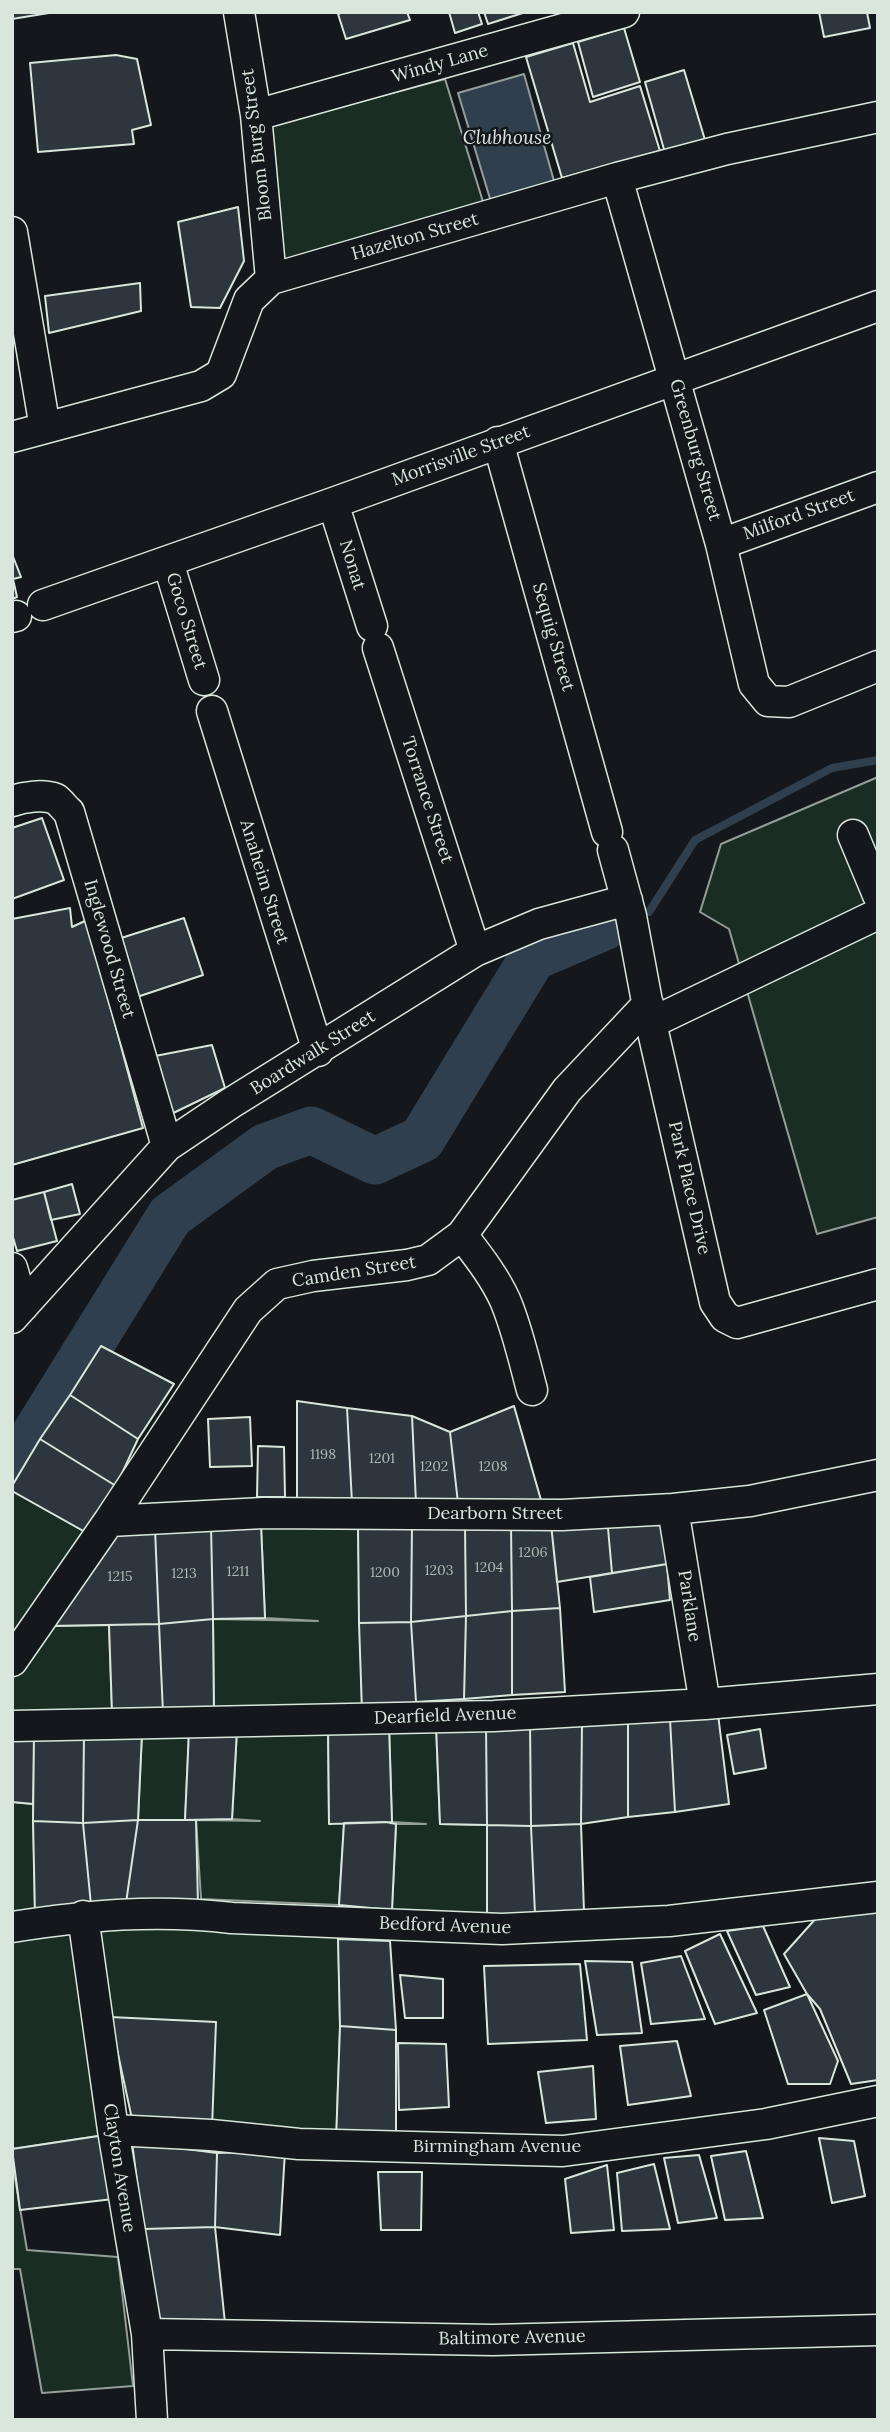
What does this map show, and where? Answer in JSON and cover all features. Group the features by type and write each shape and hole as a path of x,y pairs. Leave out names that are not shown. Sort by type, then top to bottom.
{"street":[{"name":"Bloom Burg Street","path":"239,12 256,115 271,279"},
{"name":"Windy Lane","path":"256,115 624,12"},
{"name":"Hazelton Street","path":"271,279 617,178 727,149 878,117"},
{"name":"Greenburg Street","path":"617,178 721,544 754,684 768,701 789,702 878,666"},
{"path":"12,232 45,428"},
{"path":"12,437 201,386 213,380 221,374 249,300 271,279"},
{"name":"Morrisville Street","path":"43,605 878,306"},
{"name":"Sequig Street","path":"498,442 627,900"},
{"name":"Milford Street","path":"721,544 878,487"},
{"name":"Nonat","path":"333,503 375,637"},
{"name":"Goco Street","path":"168,562 204,680"},
{"name":"Torrance Street","path":"375,637 475,951"},
{"name":"Anaheim Street","path":"212,711 318,1051"},
{"name":"Inglewood Street","path":"12,801 40,797 56,799 69,812 167,1146"},
{"path":"853,835 878,895"},
{"name":"Boardwalk Street","path":"18,1312 167,1146 475,951 539,924 627,900"},
{"name":"Park Place Drive","path":"627,900 715,1302 725,1317 737,1323 878,1284"},
{"path":"650,1013 878,914"},
{"name":"Camden Street","path":"12,1661 109,1521 248,1310 277,1284 313,1276 428,1260 463,1235 566,1090 650,1013"},
{"path":"463,1235 489,1271 504,1300 517,1334 532,1390"},
{"path":"12,1268 18,1312"},
{"name":"Dearborn Street","path":"109,1521 263,1513 562,1515 750,1501 878,1475"},
{"name":"Parklane","path":"673,1508 705,1704"},
{"name":"Dearfield Avenue","path":"12,1726 494,1716 705,1704 878,1689"},
{"name":"Bedford Avenue","path":"12,1927 83,1916 127,1913 200,1914 232,1918 502,1929 669,1921 878,1897"},
{"name":"Clayton Avenue","path":"83,1916 113,2130 147,2334 152,2420"},
{"name":"Birmingham Avenue","path":"113,2130 211,2135 299,2144 563,2151 766,2124 878,2101"},
{"name":"Baltimore Avenue","path":"147,2334 493,2340 878,2330"}],"green space":[{"path":"445,79 484,205 283,263 272,125"},
{"path":"878,777 878,1217 817,1234 729,929 700,912 721,844"},
{"path":"12,1491 87,1533 12,1643"},
{"path":"261,1525 358,1525 362,1710 214,1715 213,1619 318,1621 265,1618"},
{"path":"109,1625 112,1712 12,1716 12,1677 49,1626"},
{"path":"389,1725 436,1725 440,1824 487,1825 487,1914 392,1910 396,1824 426,1824 392,1822"},
{"path":"328,1726 329,1822 344,1823 339,1905 201,1899 196,1820 260,1821 232,1819 237,1730"},
{"path":"189,1731 185,1820 138,1820 142,1733"},
{"path":"12,1802 33,1804 35,1914 12,1914"},
{"path":"338,1922 340,2026 336,2145 211,2135 110,2017 92,1924"},
{"path":"12,1932 71,1934 105,2135 12,2149"},
{"path":"12,2160 27,2250 118,2257 133,2386 42,2393 20,2269 12,2269"}],"water":[{"name":"Clubhouse","path":"524,74 554,181 491,202 458,93"}],"building":[{"path":"12,12 55,12 12,19"},
{"path":"407,12 410,20 346,39 338,14"},
{"path":"449,12 478,12 482,24 455,33"},
{"path":"484,12 526,12 488,24"},
{"path":"819,12 867,12 870,28 824,37"},
{"path":"624,28 640,82 593,97 578,42"},
{"path":"573,43 590,102 640,86 660,151 562,178 526,57"},
{"path":"116,55 137,59 151,125 132,130 134,144 38,152 30,63"},
{"path":"684,70 705,140 665,153 645,82"},
{"path":"238,207 244,261 220,308 191,307 178,222"},
{"path":"140,283 141,311 49,333 45,296"},
{"path":"12,554 21,577 13,579 17,597 12,599"},
{"path":"42,818 64,880 12,899 12,828"},
{"path":"70,908 72,927 87,920 143,1128 12,1165 12,919"},
{"path":"184,918 203,975 137,997 118,939"},
{"path":"212,1045 225,1088 165,1117 150,1057"},
{"path":"72,1184 80,1214 51,1220 44,1192"},
{"path":"44,1192 57,1241 17,1251 12,1234 12,1200"},
{"path":"101,1346 174,1384 138,1439 70,1395"},
{"path":"70,1395 138,1439 116,1486 40,1439"},
{"path":"297,1401 347,1408 352,1503 297,1501"},
{"path":"514,1406 543,1507 458,1503 450,1432"},
{"path":"347,1408 412,1416 416,1503 352,1503"},
{"path":"412,1416 450,1432 458,1503 416,1503"},
{"path":"250,1417 252,1466 210,1467 208,1419"},
{"path":"40,1439 116,1486 87,1533 12,1491 12,1486"},
{"path":"258,1446 284,1447 285,1497 257,1497"},
{"path":"660,1514 667,1564 612,1573 607,1517"},
{"path":"607,1517 612,1573 557,1582 551,1524"},
{"path":"412,1524 411,1622 359,1623 358,1525"},
{"path":"412,1524 465,1525 466,1616 411,1622"},
{"path":"511,1524 512,1611 466,1616 465,1525"},
{"path":"511,1524 551,1524 560,1608 512,1611"},
{"path":"261,1525 265,1618 213,1619 211,1526"},
{"path":"211,1526 213,1619 159,1624 155,1529"},
{"path":"155,1529 159,1624 49,1626 114,1530"},
{"path":"667,1564 670,1600 594,1612 590,1577"},
{"path":"560,1608 565,1692 512,1695 512,1611"},
{"path":"512,1611 512,1695 464,1699 466,1616"},
{"path":"466,1616 464,1699 416,1702 411,1622"},
{"path":"213,1619 214,1715 163,1713 159,1624"},
{"path":"411,1622 416,1702 362,1710 359,1623"},
{"path":"159,1624 163,1713 112,1712 109,1625"},
{"path":"718,1714 729,1804 675,1812 670,1719"},
{"path":"670,1719 675,1812 628,1817 628,1722"},
{"path":"530,1722 531,1826 487,1825 486,1724"},
{"path":"530,1722 582,1722 581,1824 531,1826"},
{"path":"582,1722 628,1722 628,1817 581,1824"},
{"path":"486,1724 487,1825 440,1824 436,1725"},
{"path":"389,1725 392,1822 329,1824 328,1726"},
{"path":"760,1729 766,1768 734,1774 727,1735"},
{"path":"237,1730 232,1819 185,1820 189,1731"},
{"path":"142,1733 138,1820 83,1823 84,1734"},
{"path":"84,1734 83,1823 33,1821 34,1735"},
{"path":"12,1735 34,1735 33,1804 12,1802"},
{"path":"138,1820 126,1903 91,1905 83,1823"},
{"path":"138,1820 196,1820 198,1904 126,1903"},
{"path":"33,1821 83,1823 91,1905 35,1914"},
{"path":"344,1823 396,1824 392,1910 339,1905"},
{"path":"581,1824 584,1912 535,1914 531,1826"},
{"path":"487,1825 531,1826 535,1914 487,1914"},
{"path":"878,1912 878,2080 851,2084 820,2009 807,1994 784,1954 818,1916"},
{"path":"763,1926 790,1987 756,1995 727,1931"},
{"path":"720,1934 757,2013 715,2024 685,1951"},
{"path":"338,1939 390,1941 396,2030 340,2026"},
{"path":"681,1956 705,2019 651,2024 641,1963"},
{"path":"585,1961 632,1962 642,2033 597,2035"},
{"path":"580,1964 587,2040 488,2044 484,1966"},
{"path":"400,1975 443,1979 443,2018 405,2018"},
{"path":"807,1994 838,2061 830,2084 788,2084 764,2010"},
{"path":"110,2017 216,2022 212,2128 132,2119"},
{"path":"340,2026 396,2030 396,2143 336,2142"},
{"path":"677,2041 691,2096 628,2105 620,2046"},
{"path":"398,2043 446,2044 449,2107 399,2110"},
{"path":"593,2066 596,2119 546,2123 538,2072"},
{"path":"105,2135 113,2199 20,2210 12,2149"},
{"path":"819,2138 854,2141 865,2196 832,2203"},
{"path":"132,2142 217,2153 215,2227 143,2229"},
{"path":"285,2151 280,2235 215,2227 217,2153"},
{"path":"746,2151 763,2218 725,2220 711,2156"},
{"path":"699,2155 717,2218 678,2223 664,2158"},
{"path":"654,2164 670,2229 622,2231 617,2173"},
{"path":"607,2165 614,2230 571,2233 565,2179"},
{"path":"378,2172 422,2172 421,2230 381,2230"},
{"path":"215,2227 225,2323 156,2320 143,2229"}],"waterway":[{"path":"649,912 695,840 832,768 878,760"},
{"path":"12,1471 170,1216 265,1147 311,1130 375,1161 422,1139 533,957 606,926"}]}
